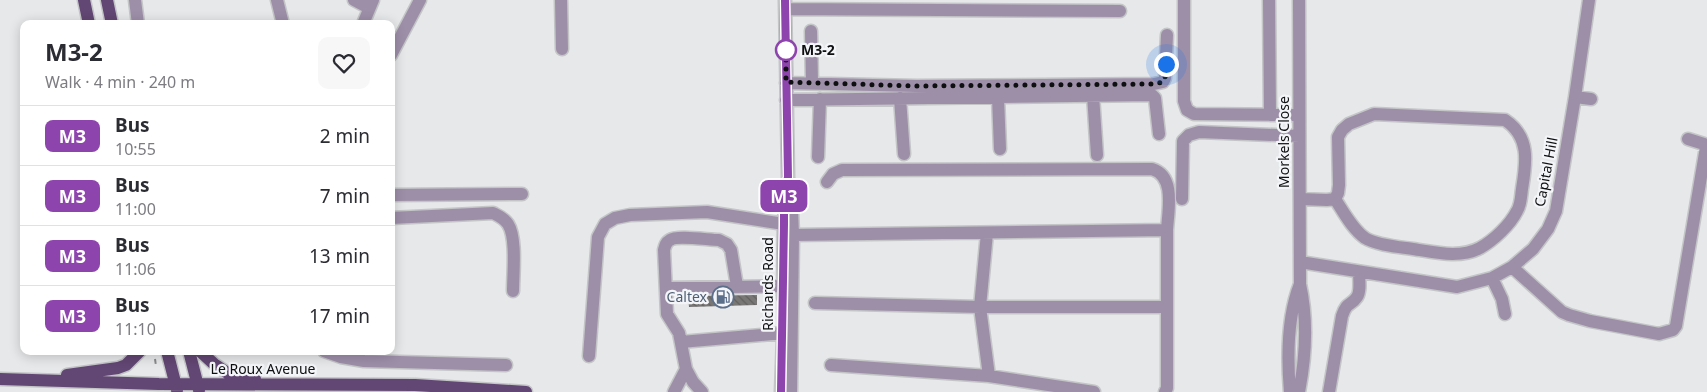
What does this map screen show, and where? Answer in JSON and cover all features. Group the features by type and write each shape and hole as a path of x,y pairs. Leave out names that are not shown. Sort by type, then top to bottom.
{"main road":[{"path":"84,0 88,20"},
{"path":"107,0 111,20"},
{"path":"32,380 118,368 126,365 136,355"},
{"path":"169,355 176,388"},
{"path":"191,355 198,388"},
{"path":"204,355 229,374 252,378 269,384"},
{"name":"Le Roux Avenue","path":"0,379 176,388 269,384 414,385 526,392"}],"street":[{"path":"135,0 138,20"},
{"path":"278,0 282,20"},
{"path":"354,0 371,4 365,20"},
{"path":"395,47 420,0"},
{"path":"561,0 562,49"},
{"path":"1184,0 1184,102 1187,110 1194,114 1299,115"},
{"path":"1269,0 1270,115"},
{"name":"Morkels Close","path":"1299,0 1300,284 1304,299 1306,342 1299,392"},
{"name":"Capital Hill","path":"1300,262 1457,287 1492,278 1512,267 1533,249 1548,229 1556,210 1589,0"},
{"path":"785,5 1022,5 1120,11"},
{"name":"Richards Road","path":"781,392 783,333 793,235 788,177 785,5"},
{"path":"811,31 812,82"},
{"path":"786,82 916,86 1154,84 1163,82 1165,78 1167,35"},
{"path":"1093,95 1097,155"},
{"path":"786,100 1152,95 1156,98 1159,134"},
{"path":"998,97 1000,149"},
{"path":"1575,97 1591,99"},
{"path":"900,98 904,154"},
{"path":"818,157 820,100"},
{"path":"1300,199 1334,199 1340,185 1338,137 1342,130 1350,124 1374,114 1505,120 1511,124 1523,144 1526,160 1519,209 1512,221 1479,249 1452,255 1384,244 1365,238 1353,226 1334,199"},
{"path":"1182,199 1183,141 1189,134 1199,132 1300,136"},
{"path":"1512,267 1562,312 1569,315 1590,321 1660,334 1673,330 1676,326 1706,147 1704,144 1688,139"},
{"path":"827,182 832,174 842,170 1152,169 1161,174 1169,187 1167,388 1165,392"},
{"name":"Richards Road","path":"788,177 784,195 784,224 791,392"},
{"path":"395,195 522,194"},
{"path":"589,356 598,237 605,224 615,218 630,215 707,212 784,224"},
{"path":"395,218 493,213 503,217 510,226 513,237 513,291"},
{"path":"793,235 1168,230"},
{"path":"987,233 980,307 989,376"},
{"path":"702,392 693,382 686,369 680,334 667,314 665,244 669,240 676,238 720,240 727,244 731,250 737,286"},
{"path":"1329,392 1342,316 1345,307 1356,297 1359,272"},
{"path":"1492,278 1502,299 1505,314"},
{"name":"Morkels Close","path":"1290,392 1289,348 1292,312 1294,298 1300,284"},
{"path":"666,288 787,286"},
{"path":"815,303 980,307 1167,307"},
{"path":"681,342 783,333"},
{"path":"335,355 364,361 506,365"},
{"path":"832,365 989,376 1094,392"},
{"path":"674,392 686,369"}],"building":[{"name":"Caltex","path":"757,295 757,305 689,307 688,296"}],"bus line":[{"name":"M3","path":"781,392 784,195 788,177 785,0"}],"place":[{"name":"M3-2","path":"786,50"},
{"name":"Caltex","path":"723,297"}],"route":[{"path":"786,50 786,46 786,82 916,86 1154,84 1163,82 1166,64"}]}
